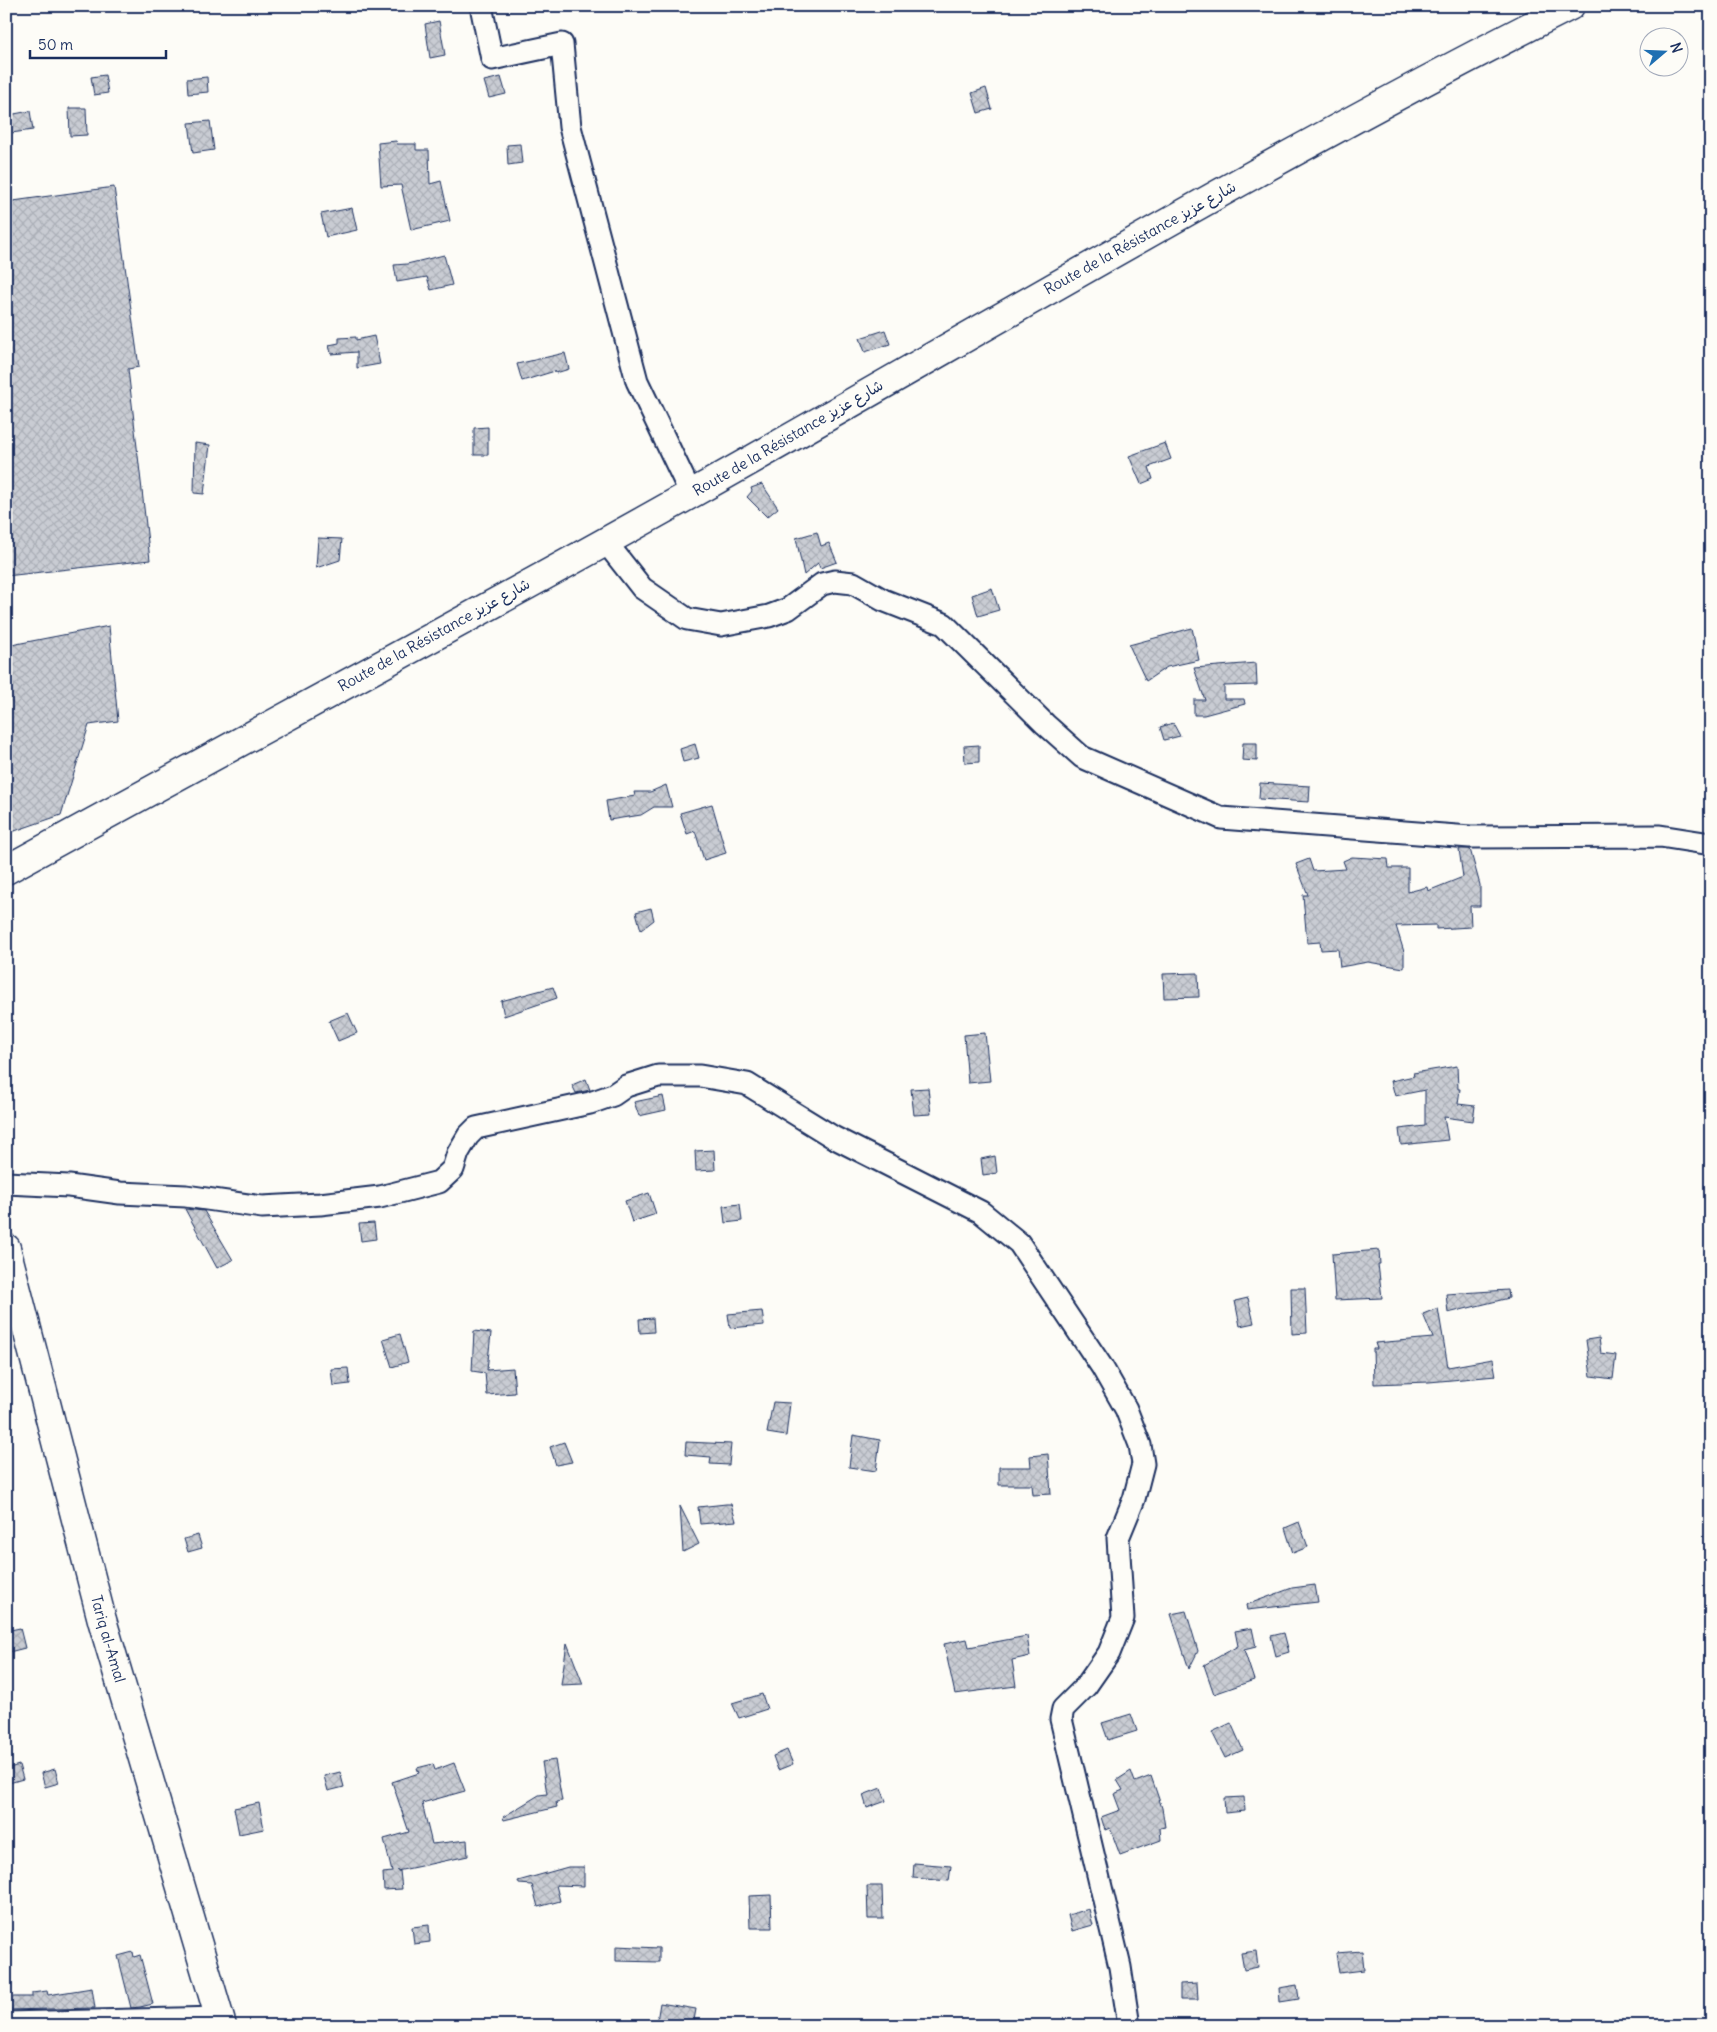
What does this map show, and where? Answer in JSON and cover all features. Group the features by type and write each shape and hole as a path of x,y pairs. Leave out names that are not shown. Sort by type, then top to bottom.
{"main road":[{"name":"Route de la Résistance شارع عزيز","path":"6,870 691,494 976,329 1294,151 1570,6"},
{"name":"Tariq al-Amal","path":"6,1248 102,1620 221,2022"}],"street":[{"path":"481,6 492,59 562,44 570,127 637,381 691,494"},
{"path":"605,541 642,588 687,619 721,625 769,616 788,609 822,584 835,581 853,583 883,600 944,624 1045,724 1082,757 1221,818 1470,837 1660,836 1711,844"},
{"path":"6,1183 68,1186 120,1193 186,1196 262,1207 320,1204 380,1197 439,1182 453,1169 458,1152 468,1136 476,1128 590,1103 613,1095 626,1086 658,1076 700,1076 747,1084 832,1137 981,1212 1019,1243 1102,1367 1126,1410 1140,1444 1143,1464 1134,1500 1118,1538 1123,1618 1110,1653 1086,1686 1063,1709 1062,1719 1112,1930 1128,2010 1129,2026"},
{"path":"6,2023 221,2022"}],"building":[{"path":"439,21 445,55 430,58 425,24"},
{"path":"105,75 108,93 94,95 91,77"},
{"path":"207,77 208,92 188,94 187,79"},
{"path":"501,77 506,94 489,98 484,81"},
{"path":"986,88 992,109 978,113 972,93"},
{"path":"69,108 86,108 87,135 70,136"},
{"path":"30,111 33,130 11,133 9,115"},
{"path":"210,121 214,150 193,153 189,123"},
{"path":"396,141 397,144 416,144 416,150 429,150 430,184 441,181 450,221 411,230 401,185 381,186 378,143"},
{"path":"520,144 522,163 508,165 507,145"},
{"path":"114,187 139,367 128,369 150,560 6,576 6,202"},
{"path":"352,208 357,230 326,237 321,214"},
{"path":"444,255 452,285 431,290 427,277 397,282 394,265 407,264"},
{"path":"885,330 890,344 865,352 860,338"},
{"path":"374,336 380,364 357,368 357,352 331,354 329,345 339,343 339,338 356,337 356,340"},
{"path":"565,353 569,369 556,373 555,371 522,381 517,364"},
{"path":"488,427 488,455 474,455 474,428"},
{"path":"195,443 210,445 204,494 194,493"},
{"path":"1165,443 1171,459 1149,467 1153,479 1141,484 1129,456"},
{"path":"762,484 778,508 767,517 747,497 752,491 751,488"},
{"path":"817,532 821,546 829,543 837,562 820,568 818,563 804,575 796,538"},
{"path":"318,538 342,539 340,560 316,568"},
{"path":"992,588 999,610 978,616 972,595"},
{"path":"109,626 118,721 89,725 61,815 6,834 6,646"},
{"path":"1192,628 1199,660 1167,667 1146,681 1129,645"},
{"path":"1256,663 1257,685 1224,686 1224,699 1244,699 1245,704 1204,715 1194,715 1194,700 1205,700 1194,668"},
{"path":"1173,723 1180,736 1164,740 1160,727"},
{"path":"1243,743 1257,743 1257,761 1242,760"},
{"path":"695,744 699,758 683,762 680,749"},
{"path":"979,745 979,762 965,763 964,746"},
{"path":"1260,783 1310,786 1309,802 1259,799"},
{"path":"666,785 672,807 654,807 641,815 609,820 606,801 635,796 634,792 650,792"},
{"path":"712,804 726,853 704,860 695,831 687,834 680,813"},
{"path":"1459,849 1470,849 1480,885 1480,906 1470,906 1471,927 1436,929 1436,925 1396,926 1404,952 1404,968 1368,962 1340,967 1338,949 1321,950 1320,942 1307,943 1303,895 1308,895 1296,864 1309,859 1313,871 1346,869 1343,861 1352,857 1388,859 1389,868 1408,868 1408,892 1427,887 1428,891 1463,877"},
{"path":"651,908 654,920 641,930 636,912"},
{"path":"1198,973 1199,997 1164,998 1163,974"},
{"path":"553,987 557,998 504,1016 501,1001"},
{"path":"348,1013 357,1033 338,1041 329,1021"},
{"path":"985,1033 990,1081 968,1083 964,1035"},
{"path":"1457,1066 1458,1089 1460,1089 1458,1104 1475,1106 1473,1121 1444,1117 1448,1140 1401,1145 1399,1129 1425,1126 1425,1090 1395,1096 1391,1081 1414,1076 1413,1073"},
{"path":"586,1079 590,1090 576,1093 572,1085"},
{"path":"928,1088 931,1114 914,1115 911,1089"},
{"path":"663,1096 666,1110 639,1116 634,1102"},
{"path":"714,1150 715,1170 696,1171 695,1151"},
{"path":"995,1156 997,1173 983,1175 981,1159"},
{"path":"649,1193 656,1214 632,1222 625,1201"},
{"path":"740,1204 742,1221 725,1223 723,1206"},
{"path":"185,1209 204,1211 233,1260 217,1268"},
{"path":"374,1223 376,1239 361,1241 359,1224"},
{"path":"1379,1250 1380,1264 1378,1264 1382,1298 1335,1300 1332,1254"},
{"path":"1291,1288 1305,1288 1307,1333 1292,1334"},
{"path":"1508,1290 1509,1298 1448,1313 1446,1294"},
{"path":"1248,1298 1254,1323 1240,1326 1235,1301"},
{"path":"1438,1308 1448,1367 1493,1359 1496,1376 1429,1382 1374,1384 1373,1349 1377,1349 1375,1343 1433,1338 1423,1314"},
{"path":"762,1311 764,1325 730,1328 728,1314"},
{"path":"653,1318 654,1332 640,1333 639,1319"},
{"path":"474,1331 491,1333 487,1370 513,1368 515,1393 487,1395 485,1373 472,1371"},
{"path":"400,1334 408,1362 392,1367 383,1339"},
{"path":"1599,1338 1601,1353 1616,1355 1613,1379 1591,1376 1586,1340"},
{"path":"348,1368 350,1384 333,1386 331,1369"},
{"path":"773,1402 790,1403 786,1436 767,1433"},
{"path":"853,1435 880,1440 876,1471 849,1467"},
{"path":"564,1442 572,1462 556,1465 550,1447"},
{"path":"686,1442 731,1444 729,1465 710,1464 711,1457 685,1455"},
{"path":"1048,1454 1051,1494 1033,1495 1032,1485 999,1485 999,1467 1031,1467 1030,1456"},
{"path":"731,1504 736,1521 700,1524 698,1507"},
{"path":"680,1506 699,1544 683,1552"},
{"path":"1299,1522 1308,1547 1293,1553 1285,1528"},
{"path":"198,1535 202,1548 188,1552 184,1539"},
{"path":"1315,1585 1318,1602 1247,1610 1246,1605 1292,1588"},
{"path":"1186,1611 1198,1651 1189,1669 1171,1614"},
{"path":"20,1628 25,1648 9,1652 6,1631"},
{"path":"1252,1628 1256,1647 1244,1650 1254,1680 1214,1694 1204,1665 1238,1646 1235,1631"},
{"path":"1284,1633 1289,1652 1276,1656 1271,1636"},
{"path":"1027,1636 1030,1656 1012,1660 1016,1686 955,1694 944,1644 967,1639 969,1647"},
{"path":"567,1643 583,1684 561,1685"},
{"path":"762,1694 767,1709 739,1718 732,1703"},
{"path":"1131,1714 1137,1731 1108,1740 1102,1723"},
{"path":"1231,1723 1243,1750 1225,1758 1212,1732"},
{"path":"787,1750 793,1764 778,1770 773,1756"},
{"path":"555,1760 562,1801 556,1802 557,1807 504,1820 503,1817 539,1795 547,1794 542,1762"},
{"path":"454,1763 465,1791 422,1803 432,1844 467,1840 468,1856 397,1871 400,1871 402,1889 384,1890 383,1873 392,1872 384,1839 409,1832 392,1782 419,1773 417,1768 433,1764 435,1770"},
{"path":"19,1765 23,1779 9,1783 6,1769"},
{"path":"55,1769 59,1783 45,1787 41,1773"},
{"path":"1131,1771 1135,1782 1151,1776 1162,1808 1165,1827 1160,1828 1161,1840 1120,1855 1110,1828 1105,1830 1101,1817 1120,1810 1114,1794 1123,1790 1117,1780"},
{"path":"340,1772 344,1787 328,1791 324,1776"},
{"path":"881,1788 886,1801 867,1808 863,1795"},
{"path":"1244,1797 1245,1811 1225,1813 1224,1798"},
{"path":"259,1803 264,1829 239,1834 234,1808"},
{"path":"914,1863 951,1866 949,1881 913,1878"},
{"path":"568,1867 584,1867 584,1886 556,1885 560,1901 538,1907 532,1885 519,1884 518,1881"},
{"path":"867,1886 882,1886 883,1919 868,1919"},
{"path":"771,1895 772,1928 750,1928 749,1896"},
{"path":"1089,1909 1093,1925 1072,1931 1068,1915"},
{"path":"429,1925 430,1942 414,1944 412,1927"},
{"path":"616,1946 659,1948 659,1962 616,1961"},
{"path":"1256,1951 1258,1967 1244,1970 1241,1953"},
{"path":"1362,1951 1364,1970 1339,1973 1336,1953"},
{"path":"133,1952 134,1957 140,1955 153,2004 131,2008 118,1956"},
{"path":"1197,1983 1198,2000 1180,2000 1180,1984"},
{"path":"1297,1985 1299,1999 1280,2002 1279,1988"},
{"path":"92,1988 95,2008 7,2010 7,1997 32,1997 32,1993 47,1991 48,1995"},
{"path":"660,2003 696,2009 693,2026 657,2021"}]}
